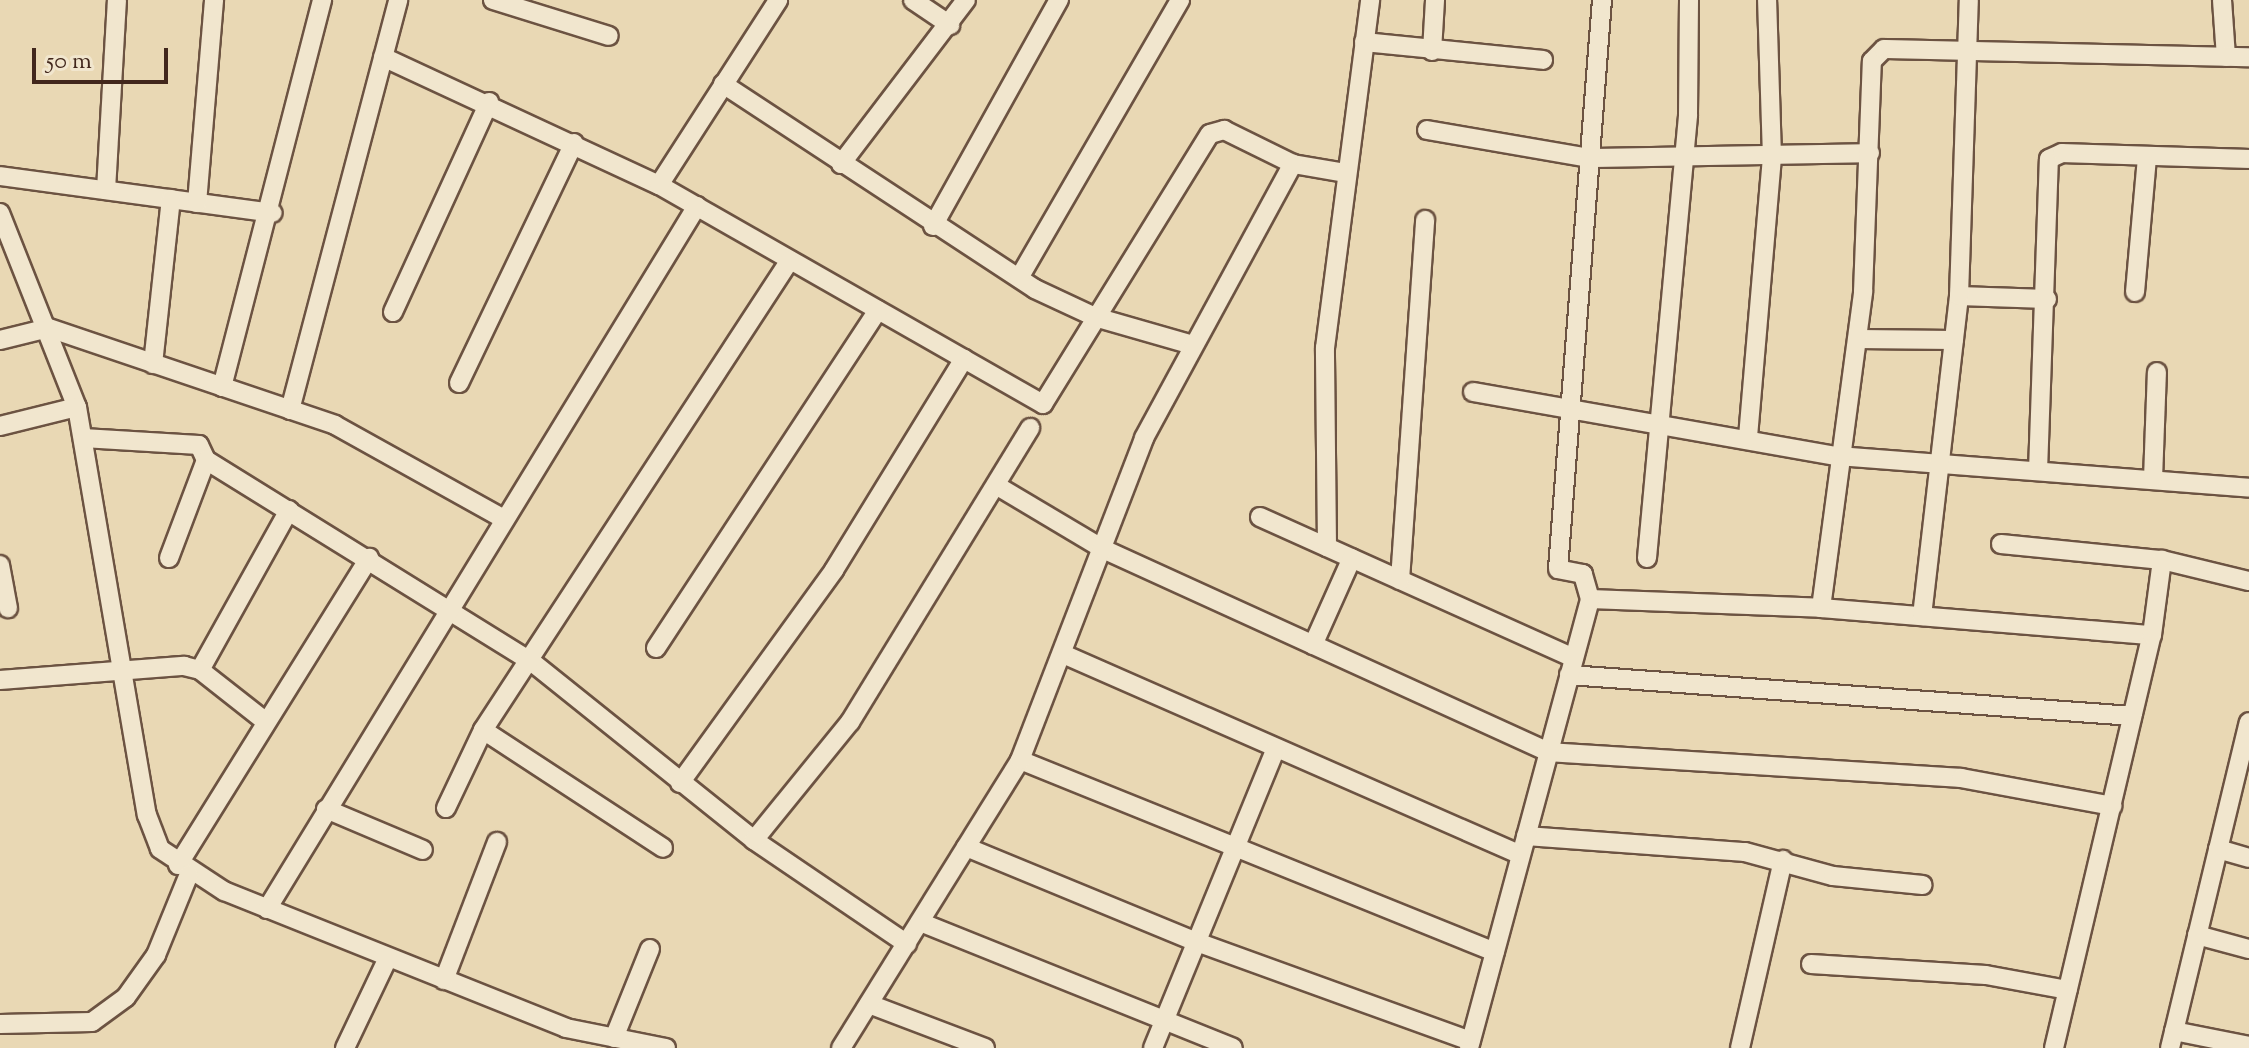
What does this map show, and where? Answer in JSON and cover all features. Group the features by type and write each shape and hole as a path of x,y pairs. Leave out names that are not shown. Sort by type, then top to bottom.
{"street":[{"path":"106,190 117,0"},
{"path":"197,203 214,0"},
{"path":"222,387 272,213 322,0"},
{"path":"290,410 398,0"},
{"path":"493,0 609,36"},
{"path":"659,185 778,0"},
{"path":"913,0 950,25"},
{"path":"841,164 950,25 966,0"},
{"path":"933,226 1059,0"},
{"path":"1019,278 1180,0"},
{"path":"1327,547 1325,348 1370,0"},
{"path":"1432,51 1435,0"},
{"path":"966,847 1194,941 1470,1045 1590,599 1583,574 1558,569 1602,0"},
{"path":"1647,558 1684,158 1689,0"},
{"path":"1748,437 1772,157 1767,0"},
{"path":"1922,616 1959,296 1971,49 1969,0"},
{"path":"2222,0 2226,57"},
{"path":"1364,42 1543,60"},
{"path":"1821,608 1837,456 1858,339 1870,153 1872,61 1884,49 2249,57"},
{"path":"383,57 489,102 659,185 1043,404 1210,134 1224,130 1293,164 1346,173"},
{"path":"723,84 933,226 1019,278 1095,317 1189,344"},
{"path":"393,312 489,102"},
{"path":"1427,130 1589,158 1870,153"},
{"path":"459,383 574,143"},
{"path":"2038,471 2047,299 2049,159 2062,153 2249,159"},
{"path":"2135,292 2147,157"},
{"path":"841,1048 1020,760 1103,549 1189,344 1293,164"},
{"path":"0,176 272,213"},
{"path":"153,364 171,199"},
{"path":"267,909 448,606 697,206"},
{"path":"0,213 7,247 49,328 77,407 147,815 160,849 183,869 267,909 388,958 566,1028 666,1048"},
{"path":"1400,580 1425,220"},
{"path":"446,808 483,730 532,662 790,260"},
{"path":"1959,296 2047,299"},
{"path":"656,648 878,310"},
{"path":"0,340 49,328 335,425 502,518"},
{"path":"1858,339 1954,340"},
{"path":"680,783 834,570 964,359"},
{"path":"2153,479 2157,372"},
{"path":"1473,392 1748,437 1837,456 1939,467 2038,471 2249,488"},
{"path":"0,426 77,407"},
{"path":"754,840 850,722 999,487 1030,428"},
{"path":"83,438 188,441 206,460 448,606 532,662 754,840 907,944"},
{"path":"169,558 206,460"},
{"path":"999,487 1103,549 1548,752 1961,778 2112,806"},
{"path":"200,670 289,510"},
{"path":"1260,517 1400,580 1571,666 2133,716"},
{"path":"2001,544 2162,560 2249,581"},
{"path":"0,1024 92,1022 126,997 156,955 183,869 266,722 369,558"},
{"path":"1313,645 1352,558"},
{"path":"2054,1048 2152,635 2162,560"},
{"path":"0,565 8,608"},
{"path":"1590,599 1821,608 2152,635"},
{"path":"1063,654 1520,855"},
{"path":"0,680 123,670 200,670 266,722"},
{"path":"2249,722 2244,767 2218,849 2172,1039 2249,1046"},
{"path":"483,730 663,848"},
{"path":"1153,1048 1194,941 1276,748"},
{"path":"1020,760 1495,952"},
{"path":"326,809 423,850"},
{"path":"1526,836 1783,860 1833,876 1923,885"},
{"path":"444,980 497,842"},
{"path":"2218,849 2249,858"},
{"path":"1740,1048 1783,860"},
{"path":"920,922 1162,1024 1233,1048"},
{"path":"2197,935 2249,949"},
{"path":"614,1038 650,949"},
{"path":"345,1048 388,958"},
{"path":"1811,964 1986,975 2068,990"},
{"path":"869,1004 985,1048"}]}
